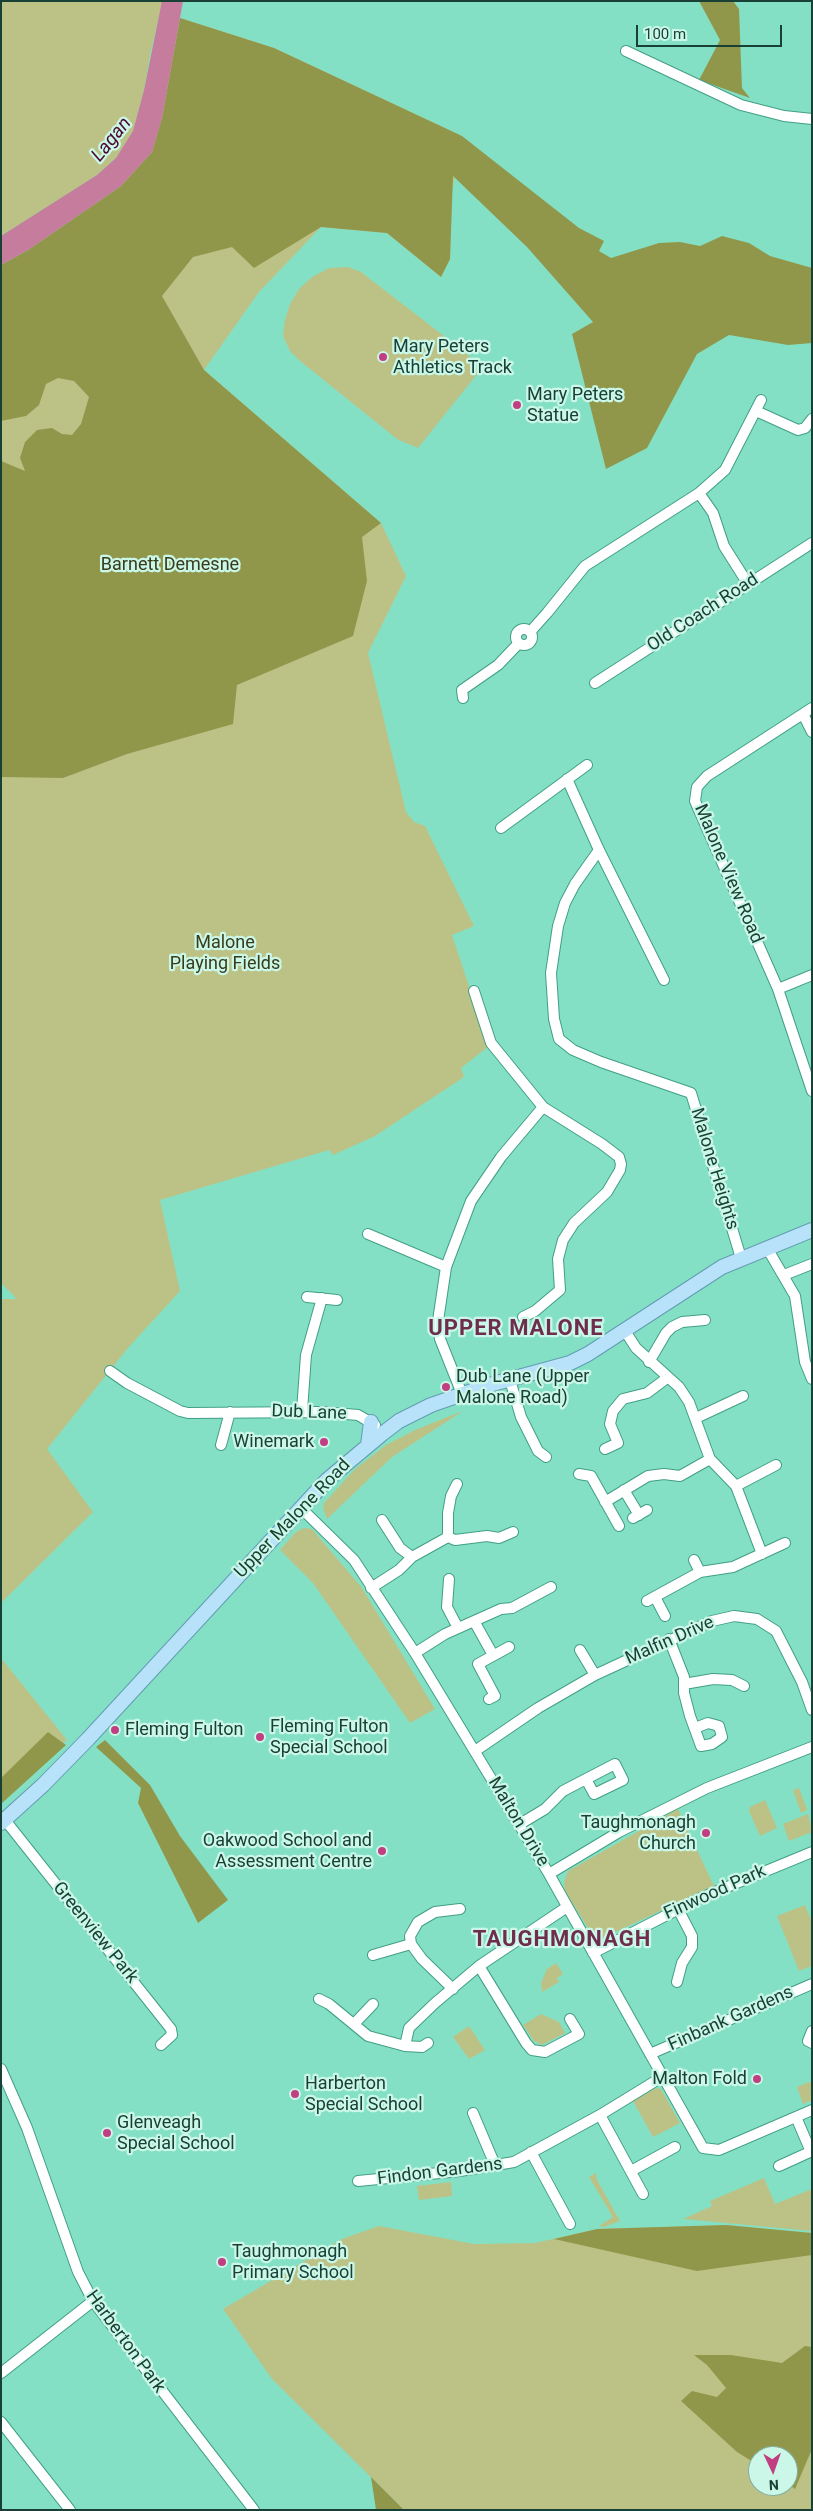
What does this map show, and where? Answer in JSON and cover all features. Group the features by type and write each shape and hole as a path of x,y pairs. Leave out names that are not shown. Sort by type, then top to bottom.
{"main road":[{"name":"Upper Malone Road","path":"3,1821 44,1785 88,1739 335,1473 382,1434 423,1409 462,1394 570,1363 625,1331 698,1282 741,1258 812,1230"},
{"path":"368,1445 371,1422"}],"street":[{"path":"626,51 741,105 784,116 812,120"},
{"path":"464,698 462,690 498,665 520,643 530,642 532,638 530,632 584,566 699,493 725,470 761,400"},
{"path":"756,411 798,430 805,428 812,420"},
{"path":"699,493 713,513 724,546 748,584"},
{"name":"Old Coach Road","path":"595,683 812,543"},
{"path":"807,711 812,732"},
{"name":"Malone View Road","path":"807,711 707,776 697,787 695,801 778,990 812,1091"},
{"path":"501,828 587,765"},
{"path":"567,779 599,850 664,980"},
{"name":"Malone Heights","path":"599,850 575,884 565,903 558,926 551,974 554,1019 559,1039 573,1050 600,1062 691,1093 741,1258"},
{"path":"778,990 812,975"},
{"path":"474,991 491,1043 543,1107 602,1144 619,1157 620,1170 607,1192 574,1223 563,1240 558,1260 560,1290 535,1311 523,1317"},
{"path":"462,1394 440,1340 438,1321 446,1267 471,1201 501,1157 543,1107"},
{"path":"368,1234 446,1267"},
{"path":"767,1248 795,1296 805,1362 812,1379"},
{"path":"784,1275 812,1264"},
{"path":"307,1297 337,1300"},
{"path":"302,1411 306,1355 322,1298"},
{"path":"649,1362 672,1326 682,1322 705,1320"},
{"path":"625,1331 636,1348 649,1362 679,1387 689,1402 710,1459 736,1486 762,1554"},
{"name":"Dub Lane","path":"110,1371 127,1383 180,1411 302,1411 358,1415 371,1422 382,1434"},
{"path":"605,1449 618,1443 610,1424 613,1412 623,1399 647,1393 667,1378"},
{"path":"510,1380 522,1417 538,1451 546,1457"},
{"path":"696,1418 739,1401"},
{"path":"221,1445 230,1412"},
{"path":"605,1502 648,1476 664,1474 680,1476 710,1459"},
{"path":"736,1486 774,1469"},
{"path":"579,1474 591,1476 619,1526"},
{"path":"448,1537 448,1512 451,1496 457,1484"},
{"path":"624,1490 640,1515"},
{"name":"Malton Drive","path":"301,1508 354,1560 415,1653 520,1824 703,2148 719,2150 796,2117"},
{"path":"382,1520 400,1548 412,1557"},
{"path":"448,1537 455,1540 487,1536 499,1538 513,1532"},
{"path":"371,1588 399,1570 412,1557 448,1537"},
{"path":"665,1616 651,1599 700,1572 733,1567 785,1543"},
{"path":"694,1560 700,1572"},
{"path":"449,1580 447,1607 458,1628"},
{"path":"415,1653 458,1628 501,1610 512,1608 551,1587"},
{"name":"Malfin Drive","path":"475,1751 538,1708 595,1675 669,1639 712,1621 734,1616 757,1619 776,1631 802,1682 812,1710"},
{"path":"474,1621 493,1655"},
{"path":"669,1639 684,1677 684,1693 695,1728"},
{"path":"489,1699 495,1696 478,1664 509,1647"},
{"path":"580,1650 595,1675"},
{"path":"684,1684 713,1679 732,1680 744,1686"},
{"path":"549,1874 619,1832 707,1788 812,1748"},
{"path":"520,1824 545,1809 563,1791 586,1779"},
{"name":"Greenview Park","path":"3,1821 171,2029 172,2035 161,2045"},
{"name":"Finwood Park","path":"593,1953 678,1909 812,1852"},
{"path":"405,2046 409,2028 479,1966 567,1907"},
{"path":"453,1989 422,1959 411,1944 410,1936 418,1922 435,1912 460,1909"},
{"path":"678,1909 692,1936 692,1948 682,1963 678,1982"},
{"path":"373,1955 411,1944"},
{"path":"479,1966 532,2050 545,2052 579,2034 570,2019"},
{"name":"Finbank Gardens","path":"650,2054 812,1984"},
{"path":"319,1999 334,2008 368,2036 405,2046 422,2047 428,2043"},
{"path":"354,2024 373,2004"},
{"path":"812,2031 808,2041 812,2043"},
{"name":"Harberton Park","path":"1,2069 27,2128 78,2272 93,2301 254,2510"},
{"name":"Findon Gardens","path":"358,2181 374,2181 514,2162 600,2115 662,2077"},
{"path":"779,2166 811,2151 796,2117 812,2110"},
{"path":"473,2113 495,2165"},
{"path":"600,2115 632,2170 642,2194"},
{"path":"632,2170 675,2147"},
{"path":"531,2152 570,2224"},
{"path":"1,2373 93,2301"},
{"path":"1,2422 70,2510"}],"green space":[{"path":"1,1 162,1 162,3 144,90 133,131 116,158 97,175 1,236"},
{"path":"699,1 733,1 739,9 742,88 750,98 699,80 720,40"},
{"name":"Malone Playing Fields","path":"180,18 274,48 462,136 452,192 450,259 441,277 387,233 321,227 259,292 204,370 381,523 406,576 368,653 406,812 414,822 425,826 474,926 452,935 489,1046 461,1068 464,1077 375,1136 333,1155 329,1150 160,1200 180,1291 127,1349 47,1449 93,1512 1,1603 1,1299 17,1299 1,1283 1,265 28,250 121,186 152,152"},
{"name":"Barnett Demesne","path":"180,18 274,48 462,136 579,228 604,241 599,251 611,258 659,243 680,242 700,246 722,236 749,243 770,256 812,268 812,343 788,345 729,335 697,354 647,448 606,469 572,334 593,322 527,247 453,176 450,259 441,277 387,233 321,227 254,268 232,247 193,257 162,296 204,370 381,523 362,537 367,581 353,636 237,685 233,724 127,754 63,778 1,777 1,461 25,471 20,458 25,442 37,430 52,428 62,434 72,435 81,424 89,397 74,381 58,378 46,384 39,405 26,416 1,421 1,265 28,250 121,186 152,152 162,118"},
{"name":"Mary Peters Athletics Track","path":"348,267 361,272 474,361 478,373 418,448 397,439 300,361 290,351 283,336 290,304 299,289 312,277 329,268"},
{"path":"463,1411 392,1457 327,1519 323,1508 324,1503 355,1469 386,1445 415,1430"},
{"path":"304,1528 312,1529 362,1588 435,1709 410,1723 313,1583 280,1550 296,1532"},
{"path":"1,1658 67,1740 1,1789"},
{"path":"48,1732 66,1745 1,1804 1,1778"},
{"path":"105,1740 150,1785 180,1836 228,1900 198,1923 138,1803 141,1788 96,1747"},
{"path":"799,1788 807,1810 801,1813 793,1790"},
{"path":"765,1800 777,1828 760,1836 749,1811 750,1807"},
{"path":"678,1809 714,1886 596,1941 565,1891 564,1882 568,1871"},
{"path":"808,1814 812,1832 789,1841 783,1824"},
{"path":"805,1905 812,1922 812,1966 799,1971 777,1916"},
{"path":"556,1963 563,1974 557,1978 559,1982 542,1992 541,1983 547,1969"},
{"path":"541,2014 559,2022 565,2033 542,2045 534,2041 523,2025"},
{"path":"469,2026 485,2050 469,2059 453,2037"},
{"path":"812,2081 812,2100 803,2104 797,2087"},
{"path":"656,2088 661,2089 680,2123 653,2137 633,2101"},
{"path":"596,2173 597,2180 620,2221 604,2227 599,2226 613,2217 589,2177"},
{"path":"764,2178 775,2204 812,2189 812,2231 683,2219 712,2206 710,2201"},
{"path":"451,2182 452,2196 419,2200 417,2186"},
{"path":"726,2225 812,2233 812,2510 404,2510 272,2379 223,2309 342,2239 379,2226 474,2244 535,2243 597,2229"},
{"path":"726,2225 812,2233 812,2255 697,2271 554,2239 597,2229"},
{"path":"805,2346 812,2347 812,2449 798,2482 798,2446 748,2446 748,2459 737,2452 681,2401 692,2391 717,2397 726,2388 707,2365 694,2355 731,2355 782,2363"},
{"path":"371,2477 404,2510 376,2510"}],"shaded area":[{"path":"162,1 183,1 162,118 152,152 121,186 28,250 1,265 1,236 97,175 116,158 133,131 144,90"}],"place":[{"name":"Mary Peters Athletics Track","path":"383,357"},
{"name":"Mary Peters Statue","path":"517,405"},
{"name":"Dub Lane (Upper Malone Road)","path":"446,1387"},
{"name":"Winemark","path":"324,1442"},
{"name":"Fleming Fulton","path":"115,1730"},
{"name":"Fleming Fulton Special School","path":"260,1737"},
{"name":"Taughmonagh Church","path":"706,1833"},
{"name":"Oakwood School and Assessment Centre","path":"382,1851"},
{"name":"Malton Fold","path":"757,2079"},
{"name":"Harberton Special School","path":"295,2094"},
{"name":"Glenveagh Special School","path":"107,2133"},
{"name":"Taughmonagh Primary School","path":"222,2262"}],"district":[{"name":"UPPER MALONE","path":"516,1329"},
{"name":"TAUGHMONAGH","path":"562,1940"}],"water label":[{"name":"Lagan","path":"112,140"}]}
